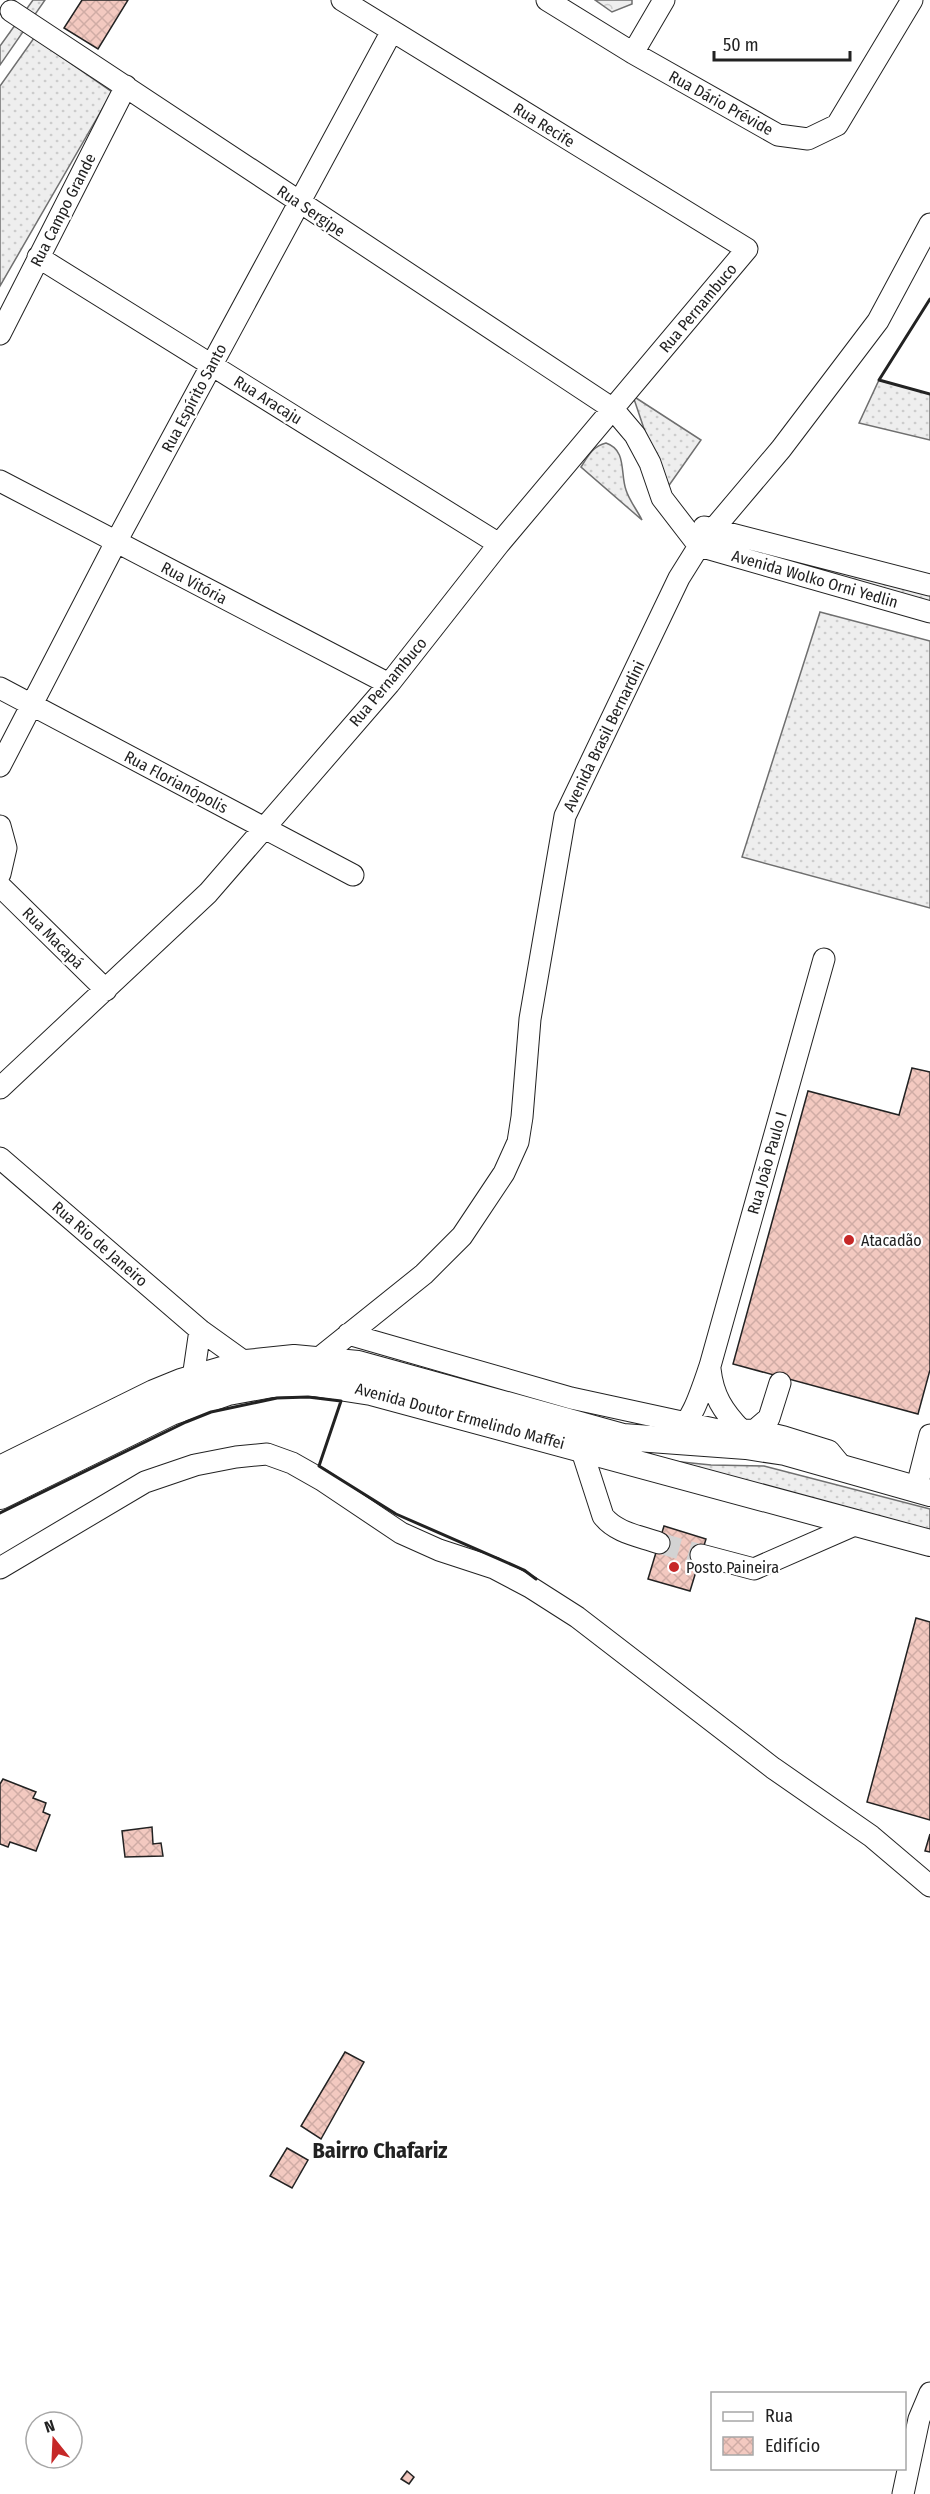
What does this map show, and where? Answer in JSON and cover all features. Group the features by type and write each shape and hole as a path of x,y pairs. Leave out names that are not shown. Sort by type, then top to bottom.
{"main road":[{"name":"Avenida Doutor Ermelindo Maffei","path":"0,1469 153,1393 246,1363 294,1358 357,1364 623,1437 680,1433 767,1448 923,1491"},
{"name":"Avenida Doutor Ermelindo Maffei","path":"0,1496 200,1400 272,1384 313,1383 352,1388 930,1543"}],"street":[{"name":"Rua Recife","path":"342,0 747,249"},
{"name":"Rua Dário Prévide","path":"547,0 633,53 778,135 808,139 837,125 912,0"},
{"path":"633,53 664,0"},
{"name":"Rua Sergipe","path":"10,12 126,86 612,409 635,435 650,463 662,498 699,546"},
{"name":"Rua Espírito Santo","path":"0,766 116,542 392,31"},
{"name":"Rua Campo Grande","path":"0,334 126,86"},
{"name":"Avenida Brasil Bernardini","path":"318,1359 424,1274 462,1236 504,1173 518,1142 532,1009 565,816 679,578 699,546 781,449 878,321 930,224"},
{"name":"Rua Pernambuco","path":"0,1088 208,893 389,684 499,544 747,249"},
{"name":"Rua Aracaju","path":"38,257 499,544"},
{"name":"Rua Vitória","path":"0,481 389,684"},
{"name":"Avenida Wolko Orni Yedlin","path":"682,525 715,528 930,585"},
{"name":"Avenida Wolko Orni Yedlin","path":"699,546 930,612"},
{"name":"Rua Florianópolis","path":"0,688 353,875"},
{"path":"0,826 6,848 0,874"},
{"name":"Rua Macapá","path":"0,886 105,990"},
{"name":"Rua João Paulo I","path":"680,1433 696,1407 710,1366 824,959"},
{"name":"Rua Rio de Janeiro","path":"0,1158 200,1330 246,1363"},
{"path":"194,1378 200,1330"},
{"path":"348,1334 571,1398 680,1433 740,1430 784,1437 829,1450 843,1468"},
{"name":"Rua João Paulo I","path":"710,1366 716,1399 740,1430"},
{"path":"740,1430 769,1418 780,1383"},
{"path":"773,1410 774,1424 784,1437"},
{"path":"923,1491 930,1435"},
{"path":"581,1448 603,1516 608,1523 659,1543"},
{"path":"0,1568 146,1482 195,1465 215,1461 267,1454 276,1457 322,1480 401,1533 439,1551 494,1568 530,1587 577,1617 773,1768 871,1836 930,1886"},
{"path":"701,1555 754,1569 857,1524"},
{"path":"903,2494 919,2419 930,2393"}],"green space":[{"path":"33,0 45,0 0,65 0,46"},
{"path":"595,0 632,0 632,4 612,12"},
{"path":"34,38 112,92 0,286 0,86"},
{"path":"879,380 930,394 930,440 859,423"},
{"path":"633,396 701,440 665,491"},
{"path":"606,443 613,446 620,456 626,490 642,520 581,467 594,449"},
{"path":"724,537 930,591 930,605 721,548"},
{"path":"820,612 930,641 930,908 742,857"},
{"path":"662,1460 711,1465 764,1466 930,1509 930,1533"}],"building":[{"path":"82,0 128,0 98,49 64,28"},
{"name":"Atacadão","path":"912,1068 930,1072 930,1370 918,1414 733,1364 808,1091 899,1115"},
{"name":"Posto Paineira","path":"664,1526 706,1539 690,1591 648,1579"},
{"path":"916,1618 930,1622 930,1820 867,1802"},
{"path":"3,1779 36,1792 33,1798 46,1803 43,1812 50,1815 36,1851 10,1842 8,1847 0,1844 0,1784"},
{"path":"152,1827 153,1844 161,1843 163,1856 125,1857 122,1831"},
{"path":"930,1834 930,1852 925,1851"},
{"path":"345,2052 364,2062 321,2139 301,2126"},
{"path":"287,2148 308,2160 292,2188 270,2176"},
{"path":"407,2471 414,2477 409,2484 401,2479"}],"tunnel":[{"path":"659,1543 701,1555"}],"wall":[{"path":"930,299 879,380 930,394"},
{"path":"0,1513 211,1412 277,1398 308,1397 341,1401 319,1466 396,1514 524,1570 536,1579"}],"place":[{"name":"Atacadão","path":"849,1240"},
{"name":"Posto Paineira","path":"674,1567"}],"district":[{"name":"Bairro Chafariz","path":"380,2150"}]}
